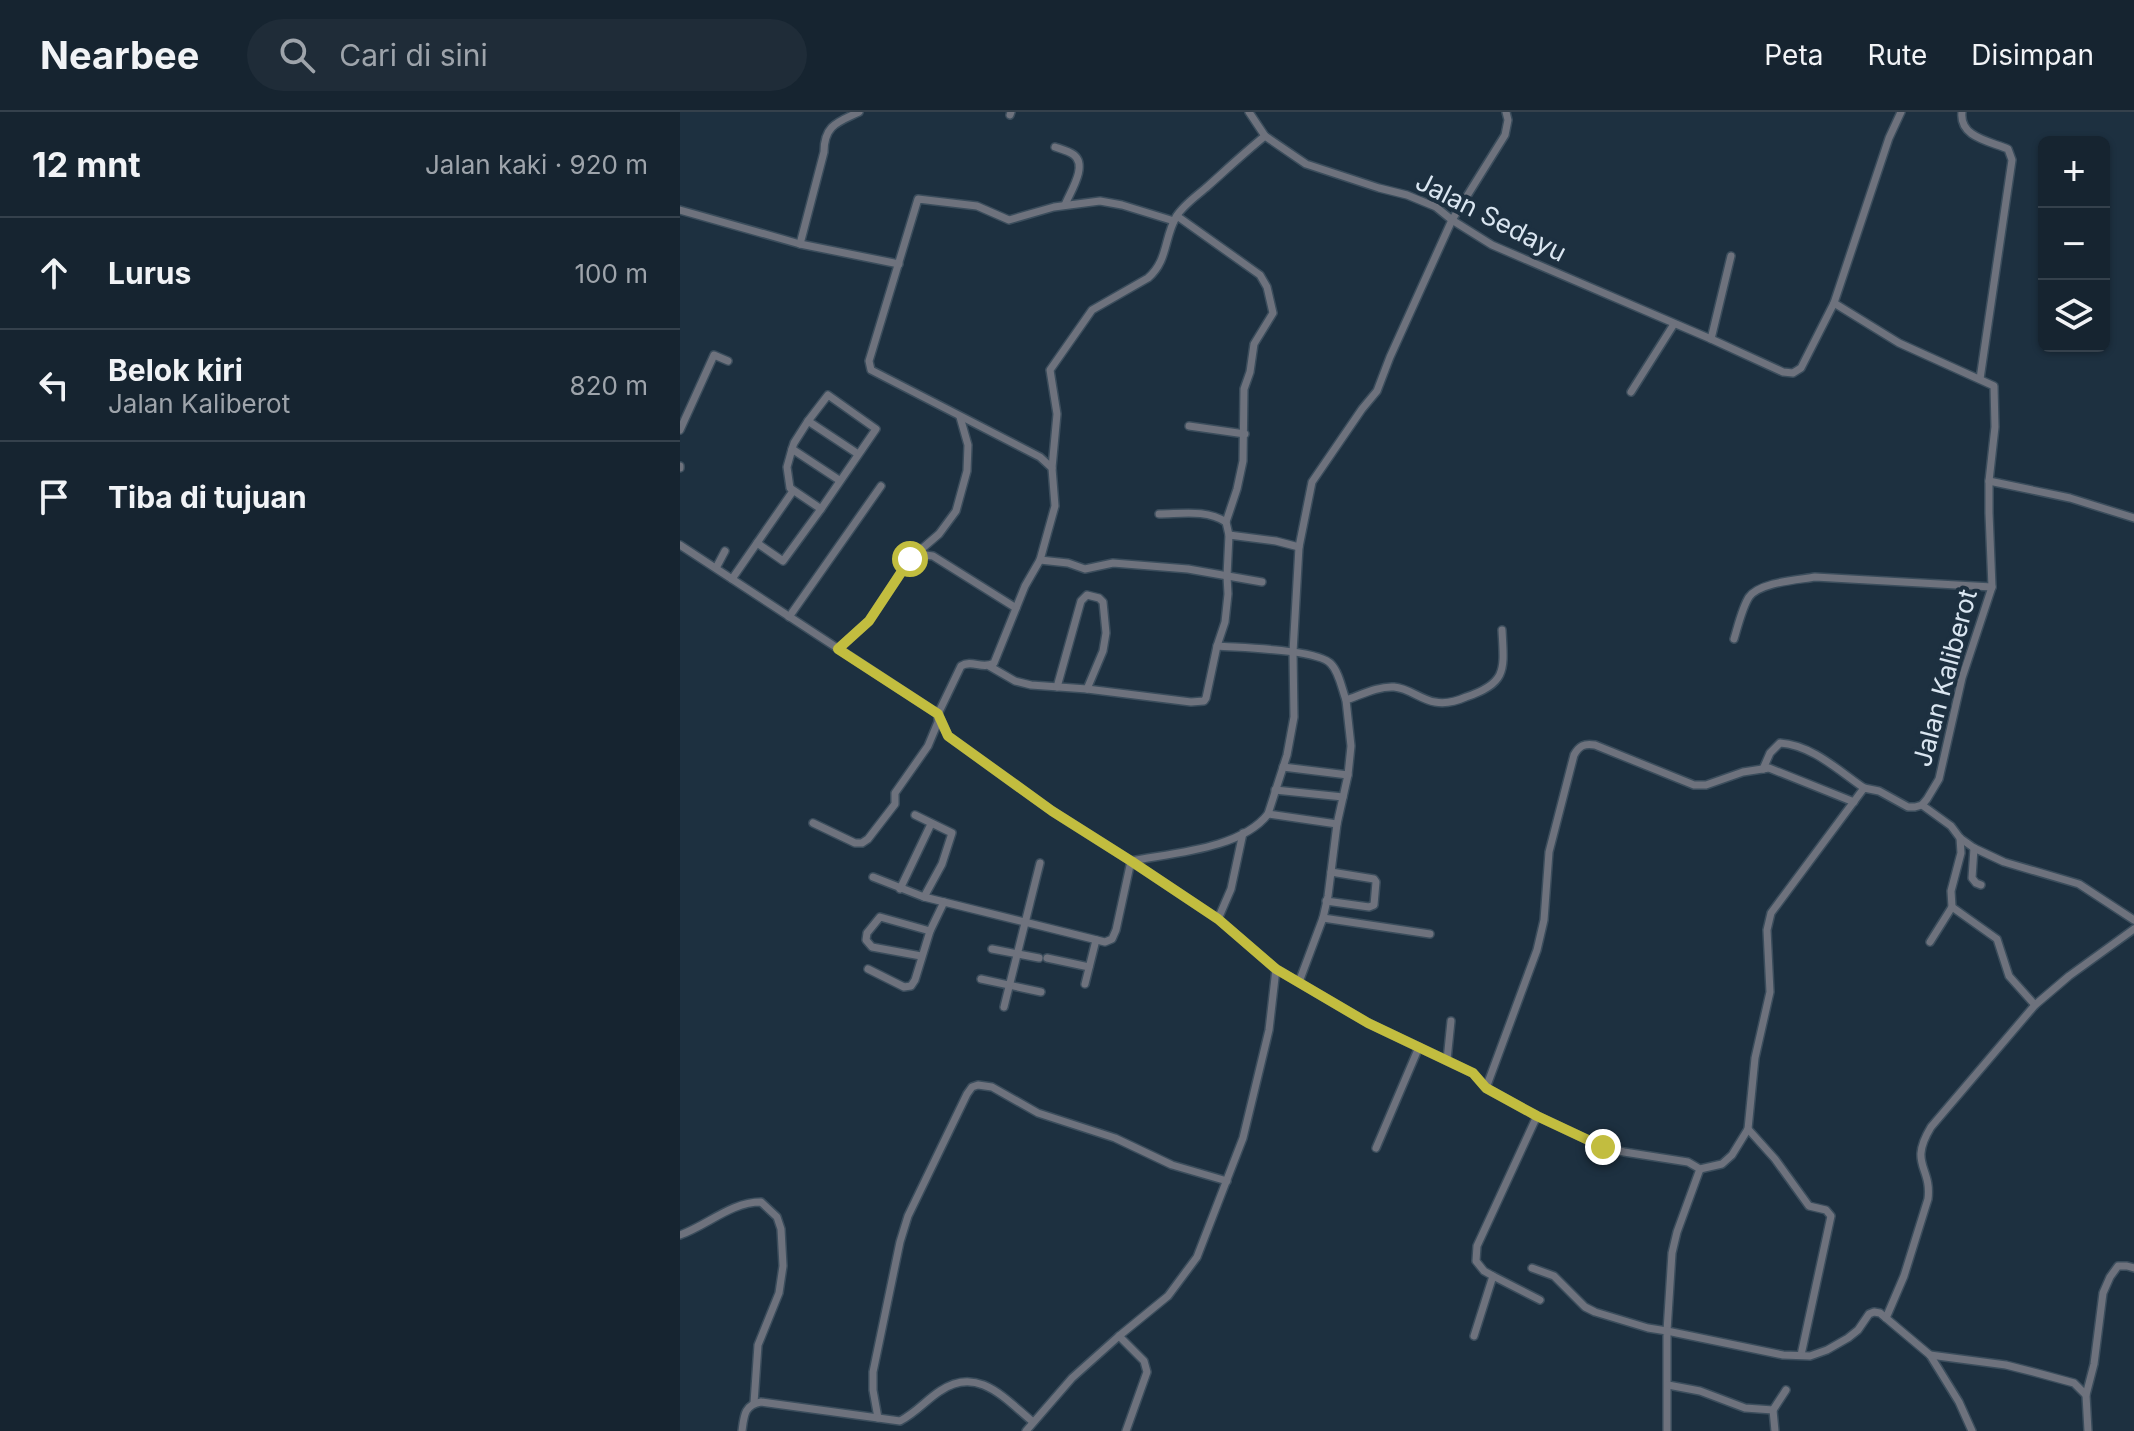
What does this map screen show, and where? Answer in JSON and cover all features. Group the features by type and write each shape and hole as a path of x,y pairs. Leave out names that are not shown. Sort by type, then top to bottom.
{"street":[{"path":"800,244 828,130 859,112"},
{"path":"989,666 997,658 1025,586 1040,560 1055,506 1052,468 1057,414 1050,370 1092,310 1155,272 1175,218 1238,157 1265,136 1249,112"},
{"path":"1131,861 1212,846 1243,833 1268,814 1294,717 1293,652 1299,547 1312,482 1377,391 1452,220 1505,135 1506,112"},
{"name":"Jalan Sedayu","path":"1265,136 1306,164 1436,207 1492,245 1783,372 1793,373 1801,368 1834,303 1889,138 1901,112"},
{"path":"1834,303 1899,343 1980,379 2012,160 2008,149 1964,128 1962,112"},
{"path":"1055,147 1073,155 1079,164 1065,205"},
{"path":"813,823 855,843 868,839 895,804 895,793 928,746 938,714 961,666 969,663 989,666 1022,683 1204,701 1225,622 1229,535 1226,522 1243,461 1244,389 1254,344 1273,313 1265,281 1254,270 1175,218 1122,205 1100,201 1065,205 1009,220 977,206 919,198 869,366 871,370 1040,457 1052,468"},
{"path":"680,210 800,244 899,264"},
{"path":"1711,339 1731,256"},
{"path":"1631,392 1674,324"},
{"path":"680,430 714,355 728,361"},
{"name":"Jalan Kaliberot","path":"1763,769 1775,747 1780,743 1792,744 1816,755 1864,788 1879,791 1908,807 1922,805 1939,779 1962,678 1992,587 1989,481 1995,398 1994,386 1980,379"},
{"path":"757,543 783,561 821,509 876,429 828,395 794,443 787,470 789,486 793,491 821,509"},
{"path":"838,649 869,621 910,559 939,534 956,511 967,471 968,445 960,417"},
{"path":"808,421 858,454"},
{"path":"1189,426 1245,434"},
{"path":"792,449 839,480"},
{"path":"1989,481 2070,498 2134,518"},
{"path":"789,617 881,486"},
{"path":"732,579 793,491"},
{"path":"1159,514 1200,513 1219,517 1226,522"},
{"path":"1229,535 1299,547"},
{"path":"680,545 938,714 948,736 1052,811 1218,919 1276,969 1368,1023 1473,1073 1486,1088 1537,1116 1603,1147 1688,1162 1700,1169 1722,1164 1732,1155 1748,1129 1755,1058 1770,992 1768,921 1771,913 1864,788"},
{"path":"716,568 725,551"},
{"path":"916,554 933,556 1016,608"},
{"path":"1040,560 1068,563 1085,569 1113,563 1188,569 1262,582"},
{"path":"1734,639 1752,593 1787,581 1815,577 1992,587"},
{"path":"1057,687 1081,601 1087,595 1103,602 1106,633 1103,651 1087,689"},
{"path":"1346,700 1396,687 1433,701 1455,701 1488,689 1499,678 1503,665 1502,630"},
{"path":"1217,646 1313,655 1329,662 1346,700 1351,744 1348,775 1323,918 1299,982"},
{"path":"1486,1088 1537,950 1544,920 1549,852 1574,755 1582,745 1595,745 1694,785 1718,783 1743,772 1769,768 1854,802"},
{"path":"1283,767 1348,775"},
{"path":"1275,790 1343,797"},
{"path":"1922,805 1974,848 2004,862 2079,884 2134,920"},
{"path":"1268,814 1337,824"},
{"path":"915,815 952,833 942,864 924,897"},
{"path":"900,889 931,824"},
{"path":"1218,919 1231,889 1243,833"},
{"path":"1930,942 1952,907 1951,891 1961,853 1960,838"},
{"path":"1974,848 1972,878 1981,885"},
{"path":"873,877 924,897 1109,941 1114,935 1131,861"},
{"path":"1004,1007 1040,863"},
{"path":"1326,901 1369,907 1374,905 1374,879 1331,872"},
{"path":"868,969 908,987 915,980 930,931 944,902"},
{"path":"1952,907 1997,939 2006,971 2035,1005"},
{"path":"921,956 872,947 866,940 867,933 880,917 930,931"},
{"path":"1323,918 1430,934"},
{"path":"1886,1318 1904,1276 1928,1199 1920,1156 1924,1138 1931,1127 2035,1005 2134,929"},
{"path":"1085,984 1096,940"},
{"path":"992,949 1089,967"},
{"path":"1026,1431 1072,1378 1168,1296 1197,1257 1243,1138 1269,1030 1276,969"},
{"path":"981,979 1041,992"},
{"path":"1447,1060 1451,1021"},
{"path":"1376,1148 1419,1047"},
{"path":"878,1418 873,1372 900,1242 908,1216 972,1087 992,1087 1038,1113 1115,1138 1172,1165 1227,1181"},
{"path":"1537,1116 1477,1246 1476,1261 1484,1271 1540,1300"},
{"path":"1748,1129 1775,1159 1809,1206 1826,1210 1831,1216 1801,1355"},
{"path":"1667,1431 1667,1331 1672,1253 1700,1169"},
{"path":"680,1235 749,1202 761,1202 777,1217 781,1229 783,1266 779,1293 758,1345 754,1403"},
{"path":"2088,1431 2086,1395 2094,1364 2103,1293 2118,1266 2134,1268"},
{"path":"1532,1268 1554,1276 1585,1307 1595,1312 1648,1328 1783,1355 1810,1356 1827,1350 1858,1330 1869,1314 1880,1313 1930,1355 1959,1402 1972,1431"},
{"path":"1474,1336 1493,1276"},
{"path":"1119,1336 1144,1361 1147,1372 1126,1431"},
{"path":"1930,1355 2006,1365 2074,1383 2086,1395"},
{"path":"742,1431 748,1406 768,1402 900,1421 915,1413 941,1390 965,1381 979,1382 991,1388 1033,1422"},
{"path":"1668,1385 1700,1391 1745,1408 1773,1410"},
{"path":"1775,1431 1773,1410 1786,1390"}],"route":[{"path":"910,559 869,621 838,649 938,714 948,736 1052,811 1224,923 1276,969 1368,1023 1473,1073 1486,1088 1537,1116 1603,1147"}]}
